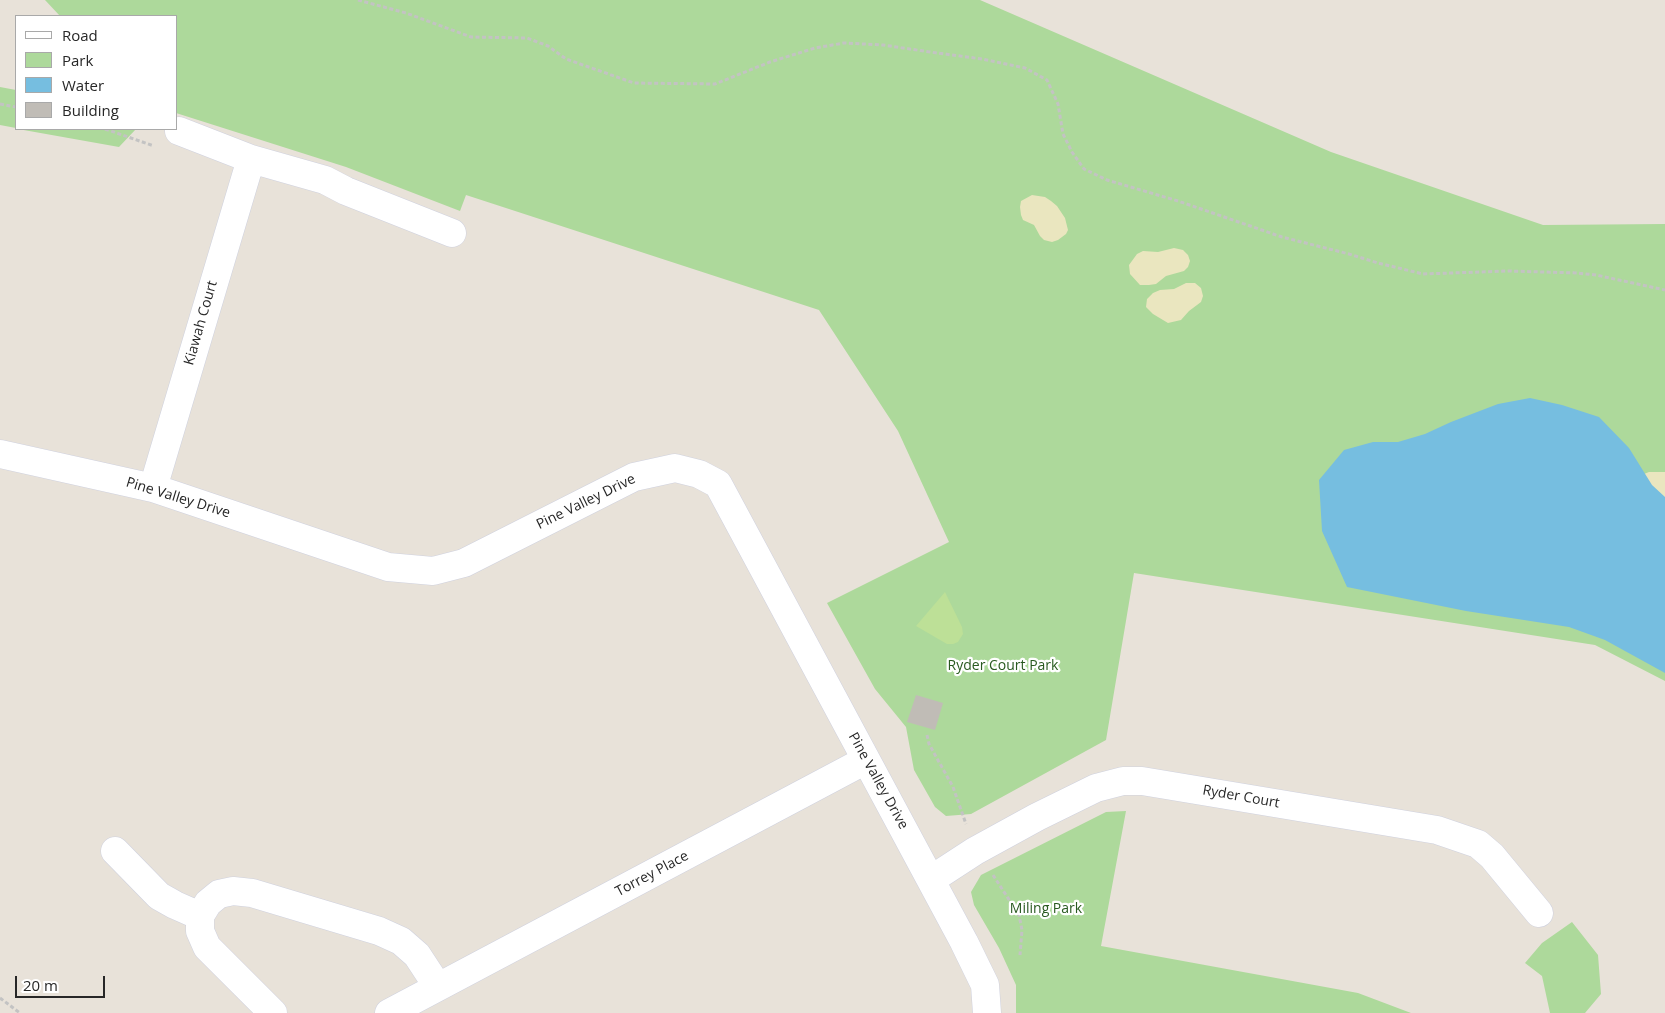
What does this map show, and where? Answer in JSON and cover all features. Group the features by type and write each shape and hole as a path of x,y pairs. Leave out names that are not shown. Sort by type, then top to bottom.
{"street":[{"path":"179,131 251,159 325,180 346,191 452,234"},
{"name":"Kiawah Court","path":"153,488 251,159"},
{"name":"Pine Valley Drive","path":"0,454 153,488 388,567 432,571 464,563 634,477 675,468 699,474 718,484 932,879 985,985 987,1013"},
{"name":"Torrey Place","path":"388,1013 866,760"},
{"name":"Ryder Court","path":"932,879 975,851 1096,788 1123,781 1142,780 1437,830 1478,844 1492,856 1540,913"},
{"path":"115,852 159,896 200,916"},
{"path":"273,1013 207,947 200,931 200,916 208,903 219,894 233,891 252,893 379,931 401,941 417,954 438,987"}],"path":[{"path":"358,0 406,13 471,37 527,38 548,46 566,59 634,83 715,84 770,62 815,48 844,43 883,45 982,59 1026,68 1047,80 1058,104 1063,134 1072,152 1084,169 1107,180 1178,201 1282,238 1423,274 1508,271 1577,273 1596,275 1665,290"},
{"path":"0,104 15,107"},
{"path":"927,735 929,744 953,787 968,826"},
{"path":"990,871 1019,915 1022,930 1020,955"},
{"path":"0,998 20,1013"}],"green space":[{"name":"Ryder Court Park","path":"45,0 980,0 1331,152 1543,225 1665,224 1665,681 1595,645 1134,573 1106,740 971,814 946,816 935,807 914,770 906,727 875,689 827,603 949,542 898,431 819,310 466,195 460,211 346,167 178,114 178,15 59,15"},
{"path":"0,87 15,90 15,128 0,125"},
{"path":"24,130 135,130 119,147"},
{"path":"945,592 962,627 963,634 958,642 953,644 947,644 916,626"},
{"name":"Miling Park","path":"1126,811 1101,946 1358,993 1411,1013 1016,1013 1016,985 999,948 974,905 971,892 981,875 1106,812"},
{"path":"1572,922 1598,955 1601,994 1585,1013 1550,1013 1542,976 1525,963 1542,943"}],"sand":[{"path":"1032,195 1045,197 1051,201 1065,218 1068,230 1058,240 1052,242 1044,240 1034,225 1023,220 1020,207 1021,201"},
{"path":"1174,248 1183,250 1188,255 1190,261 1184,271 1166,276 1156,284 1149,285 1140,285 1130,274 1129,265 1137,254 1143,251 1158,252"},
{"path":"1186,283 1195,283 1201,288 1203,296 1201,302 1181,320 1168,323 1153,314 1146,307 1147,299 1153,293 1160,290 1174,289"},
{"path":"1649,472 1665,472 1665,505 1639,476"}],"water":[{"path":"1530,398 1562,405 1599,417 1629,448 1652,485 1665,497 1665,673 1605,640 1569,627 1466,611 1347,587 1322,531 1319,480 1344,450 1373,442 1398,442 1425,434 1498,404"}],"building":[{"path":"916,695 943,703 935,730 907,722"}]}
